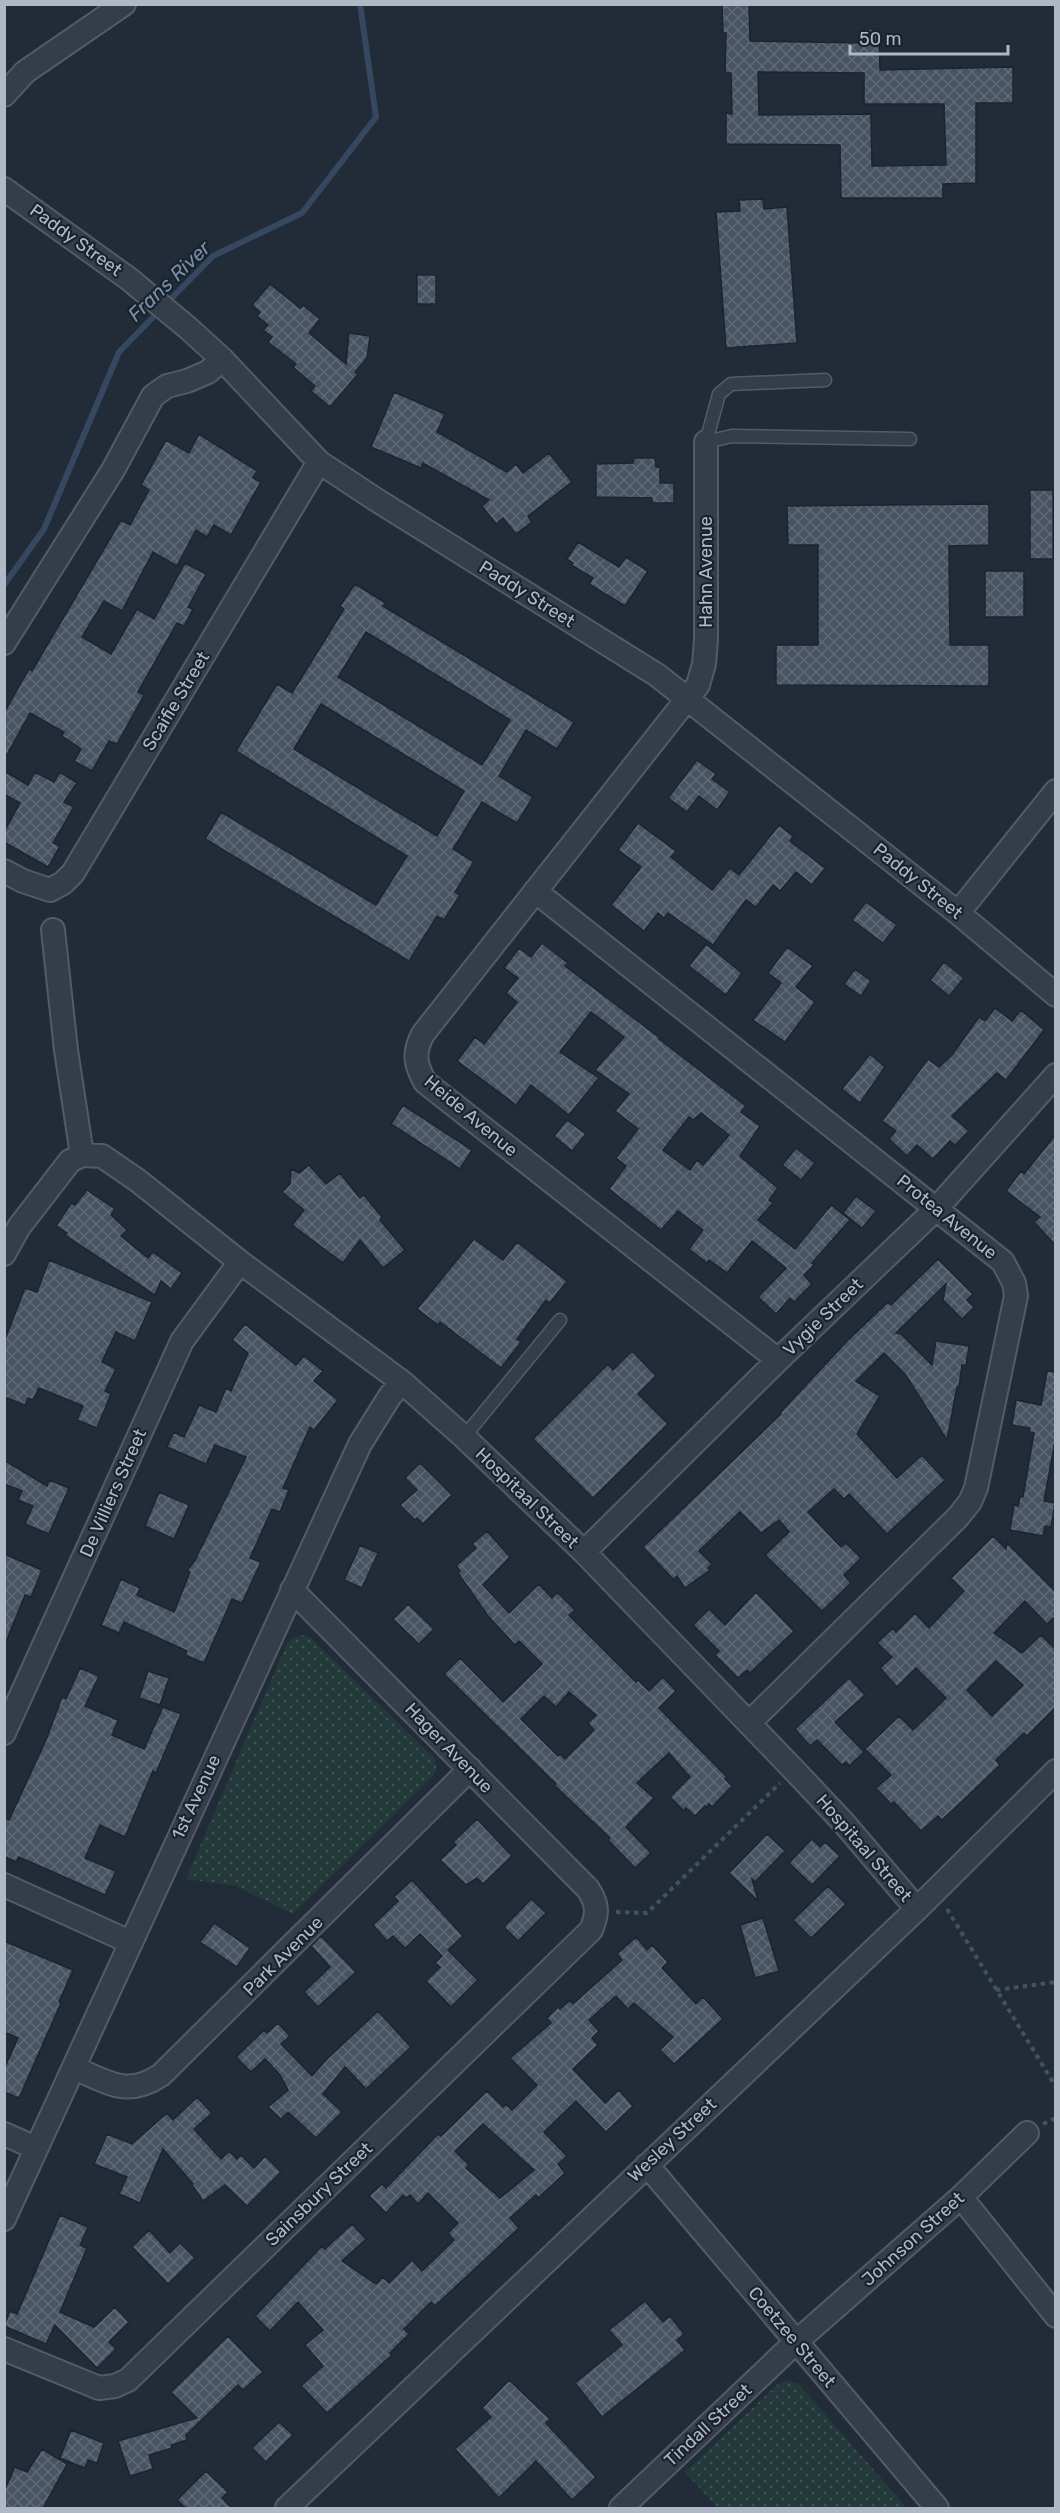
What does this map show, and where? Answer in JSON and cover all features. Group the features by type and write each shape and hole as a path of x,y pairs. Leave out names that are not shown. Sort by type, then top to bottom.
{"street":[{"path":"4,95 25,72 124,4"},
{"name":"Paddy Street","path":"4,189 129,279 188,328 222,359 319,462 657,675 958,913 1056,995"},
{"path":"4,643 113,470 153,396 167,386 188,381 207,372 222,359"},
{"name":"Hahn Avenue","path":"687,698 698,685 704,664 706,640 706,442"},
{"name":"Scaifie Street","path":"4,871 23,881 50,890 63,883 73,873 319,462"},
{"name":"Heide Avenue","path":"687,698 423,1034 416,1052 418,1070 425,1082 778,1360"},
{"path":"958,913 1056,791"},
{"name":"Protea Avenue","path":"536,891 1003,1262 1014,1283 1016,1296 976,1488 970,1502 958,1518 749,1723"},
{"path":"4,1254 19,1227 70,1161 82,1155 66,1050 53,930"},
{"name":"Vygie Street","path":"584,1552 778,1360 936,1209 1056,1075"},
{"name":"Hospitaal Street","path":"82,1155 102,1156 137,1180 240,1262 402,1382 464,1437 584,1552 749,1723 843,1822 917,1909"},
{"name":"De Villiers Street","path":"4,1733 182,1341 240,1262"},
{"name":"1st Avenue","path":"4,2220 366,1432 402,1382"},
{"name":"Hager Avenue","path":"292,1590 588,1889 595,1899 598,1911"},
{"name":"Park Avenue","path":"74,2068 110,2084 134,2088 161,2075 470,1769"},
{"name":"Wesley Street","path":"287,2508 917,1909 1056,1771"},
{"path":"4,1885 130,1942"},
{"name":"Sainsbury Street","path":"4,2349 99,2388 115,2386 128,2379 591,1930 598,1911"},
{"name":"Johnson Street","path":"796,2342 961,2197 1027,2133"},
{"path":"4,2134 36,2148"},
{"name":"Coetzee Street","path":"647,2164 937,2508"},
{"path":"961,2197 1056,2316"},
{"name":"Tindall Street","path":"621,2508 796,2342"}],"lane":[{"path":"825,380 731,384 719,394 706,442 732,436 910,439"},
{"path":"464,1437 560,1320"}],"path":[{"path":"598,1911 647,1913 768,1795"},
{"path":"935,1890 1056,2088"},
{"path":"996,1990 1056,1982"}],"green space":[{"path":"302,1635 310,1637 434,1758 436,1767 433,1776 293,1914 236,1886 186,1879 287,1643 294,1637"},
{"path":"786,2381 798,2383 907,2508 718,2508 685,2472 778,2384"}],"building":[{"path":"722,4 749,4 750,41 864,43 864,29 879,29 880,70 1013,67 1013,103 976,103 976,183 943,184 943,198 841,198 840,145 726,144 726,113 732,114 731,73 725,73 726,33 723,33","holes":["758,72 864,73 864,104 944,104 946,165 872,166 871,114 759,115"]},
{"path":"763,199 764,209 787,207 797,343 726,348 716,212 740,211 739,200"},
{"path":"417,275 436,275 436,304 417,304"},
{"path":"270,284 300,308 303,305 320,319 309,333 346,364 349,333 370,336 367,358 355,372 358,374 330,407 311,391 315,386 293,367 296,364 268,342 272,337 263,330 268,325 257,316 260,312 252,305"},
{"path":"394,392 445,414 437,432 507,472 516,464 523,473 549,453 572,482 528,516 532,522 516,534 503,518 496,524 482,506 489,500 423,463 421,468 371,447"},
{"path":"199,434 257,471 253,478 261,482 231,535 214,525 207,537 196,530 177,566 153,552 122,611 104,601 82,637 111,654 137,609 154,619 185,563 206,574 188,607 193,609 184,626 177,623 138,692 144,695 117,744 109,741 92,771 74,761 81,749 62,736 64,732 30,713 4,760 4,713 29,669 32,671 121,520 130,525 149,490 141,485 166,440 189,453"},
{"path":"634,458 655,458 656,467 660,467 660,483 674,483 674,503 652,503 652,498 596,497 596,464 633,463"},
{"path":"1030,490 1053,490 1053,559 1030,559"},
{"path":"989,504 989,545 949,546 950,645 989,645 989,686 776,685 776,645 818,645 818,545 788,545 787,506"},
{"path":"578,542 619,567 626,557 648,571 625,606 589,584 593,578 571,565 573,563 567,559"},
{"path":"985,571 1024,571 1024,617 985,617"},
{"path":"355,584 386,603 383,606 574,722 557,749 526,730 499,776 533,797 517,823 482,802 453,849 474,862 455,892 460,895 444,920 437,916 409,961 205,839 221,812 376,905 407,856 236,751 277,684 292,693 344,609 340,606","holes":["366,632 510,720 482,765 338,677","321,704 464,791 437,836 294,749"]},
{"path":"697,760 716,774 712,779 730,792 717,810 699,796 687,812 668,798"},
{"path":"4,771 28,785 35,772 54,782 60,772 77,783 64,802 74,807 53,843 60,846 48,867 4,842 4,832 20,803 4,794"},
{"path":"638,823 676,851 671,857 712,890 730,868 739,875 779,825 793,836 790,841 825,868 812,885 796,872 780,891 773,885 756,907 746,900 713,945 668,913 664,918 658,913 644,931 611,905 641,867 618,850"},
{"path":"866,902 897,925 883,943 852,920"},
{"path":"542,943 568,963 565,966 746,1106 741,1112 760,1126 740,1156 778,1188 769,1200 773,1203 758,1220 795,1249 831,1205 850,1220 812,1263 814,1265 804,1275 812,1284 794,1302 790,1298 776,1314 758,1297 786,1268 752,1241 727,1273 709,1260 707,1263 689,1249 703,1230 678,1211 661,1230 609,1189 626,1166 616,1158 638,1129 615,1111 629,1094 595,1070 624,1037 591,1012 560,1052 599,1078 569,1115 531,1085 516,1105 457,1061 475,1037 484,1044 517,1002 506,993 518,978 504,968 519,948 531,957","holes":["701,1113 729,1135 703,1165 697,1160 690,1170 663,1150 689,1117 693,1120"]},
{"path":"706,944 742,973 726,995 689,966"},
{"path":"787,947 813,966 796,987 815,1002 785,1042 753,1020 781,983 768,973"},
{"path":"944,962 964,978 949,996 930,980"},
{"path":"855,969 871,981 861,996 844,984"},
{"path":"995,1008 1012,1021 1021,1010 1044,1030 1006,1080 997,1073 952,1116 969,1131 955,1145 950,1141 933,1159 917,1145 907,1156 889,1139 896,1131 882,1121 928,1059 939,1067 952,1055 979,1017 985,1021"},
{"path":"870,1054 885,1067 860,1103 842,1089"},
{"path":"403,1105 472,1150 460,1169 391,1124"},
{"path":"567,1120 586,1134 572,1151 554,1136"},
{"path":"1056,1134 1056,1246 1034,1222 1040,1217 1006,1191 1021,1171 1024,1174"},
{"path":"796,1148 815,1163 801,1180 782,1165"},
{"path":"309,1165 326,1184 340,1173 360,1198 364,1195 382,1217 380,1220 405,1250 383,1268 360,1240 343,1263 292,1225 304,1210 282,1192 290,1184 291,1169 299,1173"},
{"path":"87,1190 115,1209 111,1215 127,1230 121,1236 148,1258 153,1252 182,1273 171,1289 161,1281 155,1295 65,1235 67,1233 56,1226 71,1203 75,1205"},
{"path":"856,1196 876,1211 862,1228 843,1213"},
{"path":"474,1239 503,1260 517,1242 567,1281 550,1303 546,1300 517,1339 521,1342 501,1368 440,1322 438,1325 417,1309"},
{"path":"938,1259 973,1294 967,1300 974,1307 962,1319 943,1300 946,1284 896,1333 901,1334 932,1365 936,1341 969,1346 966,1365 962,1365 947,1440 905,1374 884,1353 856,1381 880,1396 857,1434 897,1478 922,1455 945,1480 887,1534 849,1494 844,1499 834,1489 808,1512 841,1547 846,1543 861,1558 844,1575 851,1583 822,1611 765,1555 789,1532 779,1520 761,1533 740,1512 699,1551 712,1564 708,1568 710,1570 685,1588 677,1576 674,1580 643,1547 781,1414 847,1341 888,1302 891,1305"},
{"path":"49,1260 152,1302 135,1341 116,1332 102,1362 116,1369 105,1391 111,1394 97,1428 77,1420 83,1406 39,1388 33,1400 28,1398 25,1405 4,1397 4,1342 25,1288 37,1292"},
{"path":"245,1324 296,1365 304,1356 323,1371 314,1381 338,1400 314,1430 310,1427 283,1488 289,1490 280,1512 272,1509 250,1558 261,1562 242,1603 232,1599 204,1663 185,1655 187,1651 124,1622 119,1633 101,1625 121,1579 140,1588 137,1595 174,1612 190,1572 187,1571 195,1560 246,1457 215,1445 206,1464 167,1447 174,1432 184,1437 199,1405 216,1412 226,1388 231,1391 248,1353 232,1340"},
{"path":"632,1351 656,1376 638,1394 668,1424 593,1498 533,1439 608,1364 613,1370"},
{"path":"1047,1371 1056,1372 1056,1436 1044,1501 1055,1503 1051,1527 1045,1526 1043,1536 1010,1530 1014,1505 1018,1506 1020,1497 1023,1497 1034,1433 1029,1432 1030,1428 1012,1425 1016,1400 1041,1405"},
{"path":"4,1460 47,1486 49,1480 69,1488 49,1534 25,1524 33,1506 18,1500 22,1491 4,1484"},
{"path":"420,1463 452,1495 423,1524 417,1518 415,1520 400,1505 417,1490 405,1478"},
{"path":"159,1492 189,1505 174,1539 145,1526"},
{"path":"487,1531 510,1557 483,1585 509,1613 539,1584 552,1598 557,1592 575,1610 569,1615 636,1682 638,1680 649,1691 663,1677 676,1691 659,1708 727,1777 725,1779 732,1786 712,1807 709,1804 705,1806 695,1816 686,1808 684,1811 670,1797 690,1777 669,1753 637,1783 654,1798 626,1827 651,1853 635,1868 608,1840 610,1838 444,1674 460,1658 503,1702 542,1664 519,1641 515,1645 488,1616 458,1573 460,1571 456,1566 476,1548 472,1544","holes":["569,1692 596,1715 588,1723 594,1730 565,1759 560,1754 558,1756 521,1719 544,1696 556,1707"]},
{"path":"993,1536 1006,1549 1007,1543 1056,1592 1056,1616 1047,1624 1025,1601 994,1633 1022,1653 1041,1635 1056,1650 1056,1707 1027,1736 1024,1733 996,1760 1000,1765 942,1820 938,1816 921,1831 894,1802 891,1804 876,1788 891,1775 865,1749 899,1716 913,1730 946,1698 916,1668 897,1687 880,1668 892,1657 877,1643 893,1628 896,1632 915,1613 929,1628 964,1591 951,1578","holes":["996,1661 1023,1685 992,1716 967,1690"]},
{"path":"360,1545 378,1553 362,1588 344,1580"},
{"path":"4,1554 42,1570 31,1597 25,1595 5,1644"},
{"path":"756,1592 794,1631 750,1673 747,1670 738,1678 715,1655 719,1651 693,1625 709,1609 725,1625"},
{"path":"408,1604 434,1629 419,1644 393,1619"},
{"path":"80,1668 99,1676 85,1706 118,1720 112,1735 144,1749 163,1707 181,1714 156,1773 153,1771 125,1837 100,1825 85,1858 116,1871 105,1895 19,1857 16,1862 4,1856 4,1818 9,1820 46,1740 62,1697 66,1699"},
{"path":"148,1671 169,1678 160,1705 139,1698"},
{"path":"849,1678 865,1695 835,1722 864,1752 849,1766 846,1762 842,1765 817,1740 810,1746 795,1729"},
{"path":"477,1819 512,1856 483,1884 477,1878 466,1885 440,1860 456,1845 453,1842"},
{"path":"767,1834 785,1851 755,1882 752,1879 758,1901 729,1873"},
{"path":"812,1839 820,1847 825,1842 840,1856 812,1885 789,1863"},
{"path":"412,1880 463,1936 448,1950 478,1980 451,2007 426,1981 440,1967 435,1963 442,1956 420,1934 405,1948 393,1936 387,1941 373,1925 398,1901 394,1897"},
{"path":"828,1886 846,1904 811,1938 793,1920"},
{"path":"531,1899 546,1913 518,1941 504,1927"},
{"path":"763,1918 779,1971 755,1978 740,1925"},
{"path":"214,1923 250,1948 237,1967 200,1942"},
{"path":"321,1936 356,1972 318,2007 304,1992 330,1967 311,1946"},
{"path":"636,1937 647,1950 652,1945 668,1962 662,1968 696,2004 703,1997 723,2019 674,2064 660,2050 673,2037 634,2003 628,2009 616,1996 589,2020 599,2031 592,2038 598,2045 573,2069 605,2103 619,2090 633,2106 606,2132 576,2101 544,2132 567,2156 558,2164 565,2173 538,2198 536,2195 510,2218 519,2228 435,2306 431,2302 404,2329 409,2334 390,2353 392,2355 327,2413 301,2386 323,2366 305,2345 323,2330 298,2302 270,2331 255,2316 322,2246 325,2249 352,2224 366,2239 342,2261 376,2284 383,2277 389,2283 412,2260 422,2271 454,2240 448,2233 458,2223 428,2193 418,2204 410,2195 406,2198 403,2195 386,2213 369,2196 382,2184 386,2188 438,2134 441,2136 487,2091 503,2107 506,2104 512,2110 537,2085 510,2058 551,2023 547,2018 558,2007 560,2009 570,2000 573,2004 622,1960 617,1954","holes":["483,2124 534,2170 500,2198 466,2168 469,2165 455,2151"]},
{"path":"4,1941 73,1970 19,2098 4,2092 4,2069 18,2038 4,2032"},
{"path":"378,2011 411,2047 366,2089 345,2067 323,2094 342,2112 316,2138 288,2112 281,2119 268,2107 288,2090 280,2075 265,2059 251,2072 236,2057 264,2030 267,2033 278,2023 290,2036 281,2044 312,2076"},
{"path":"197,2097 212,2113 194,2129 221,2159 229,2151 237,2159 241,2155 254,2168 265,2156 281,2172 247,2206 225,2185 203,2201 193,2184 163,2149 140,2203 119,2194 127,2177 94,2164 107,2134 132,2144 167,2113 173,2120"},
{"path":"60,2215 88,2227 80,2245 87,2248 60,2312 94,2327 115,2307 129,2322 109,2342 116,2349 97,2368 55,2325 46,2344 4,2326 10,2311 17,2314"},
{"path":"149,2230 170,2253 180,2243 195,2258 168,2284 132,2247"},
{"path":"645,2301 663,2322 670,2316 684,2334 677,2340 685,2350 602,2417 575,2383 622,2345 609,2330"},
{"path":"228,2336 263,2372 243,2390 238,2385 186,2435 187,2440 171,2445 172,2448 149,2455 153,2469 130,2476 118,2441 197,2418 171,2392"},
{"path":"509,2380 550,2419 546,2423 596,2477 572,2500 536,2461 499,2498 455,2449 491,2417 482,2408"},
{"path":"279,2422 293,2435 266,2462 252,2448"},
{"path":"71,2430 104,2443 97,2463 88,2460 85,2468 60,2458"},
{"path":"42,2449 67,2464 43,2508 4,2508 4,2491 15,2467 27,2472"},
{"path":"206,2471 228,2492 222,2498 232,2508 186,2508 177,2500"}],"waterway":[{"name":"Frans River","path":"4,585 44,529 119,352 213,256 302,213 376,117 360,4"}]}
